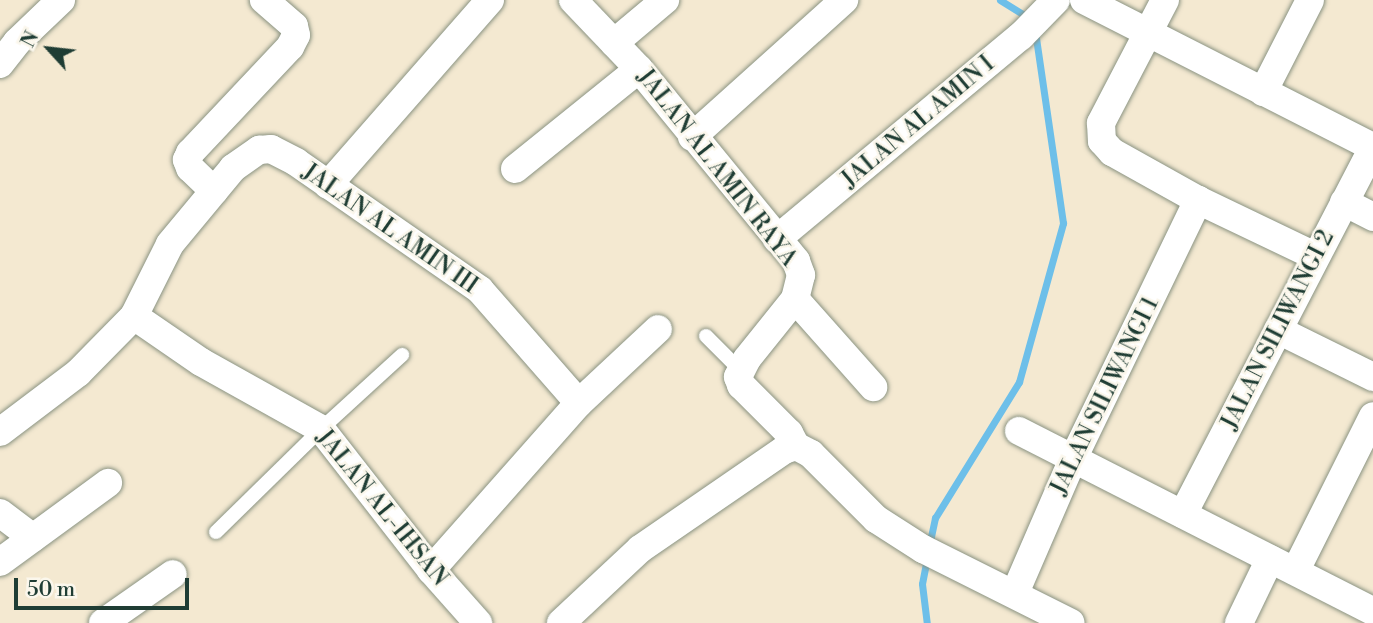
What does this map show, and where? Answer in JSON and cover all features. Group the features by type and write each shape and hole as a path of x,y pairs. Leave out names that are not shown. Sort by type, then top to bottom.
{"street":[{"path":"214,191 190,169 187,160 290,47 296,35 294,26 264,0"},
{"path":"328,185 490,0"},
{"name":"JALAN AL AMIN RAYA","path":"573,0 639,69 796,261 801,275 795,299 740,370"},
{"path":"614,43 665,0"},
{"path":"692,137 844,0"},
{"path":"1084,0 1373,147"},
{"path":"1165,0 1101,123 1102,141 1112,152 1198,200 1315,256"},
{"path":"1263,92 1310,0"},
{"name":"JALAN AL AMIN I","path":"777,239 1021,36 1052,4"},
{"path":"0,64 45,5"},
{"path":"515,169 639,69"},
{"name":"JALAN SILIWANGI 2","path":"1183,514 1373,147"},
{"name":"JALAN AL AMIN III","path":"0,432 78,373 134,317 170,244 233,168 259,150 271,149 284,154 480,290 579,403"},
{"name":"JALAN SILIWANGI 1","path":"1014,593 1073,459 1198,200"},
{"path":"1344,202 1373,217"},
{"path":"795,299 873,387"},
{"name":"JALAN AL-IHSAN","path":"134,317 201,362 321,429 431,570 478,623"},
{"path":"431,570 579,403 658,329"},
{"path":"1278,330 1373,377"},
{"path":"740,370 741,385 789,433 796,446 811,454 876,519 923,549 1071,623"},
{"path":"1296,570 1373,416"},
{"path":"1019,431 1373,611"},
{"path":"561,623 640,549 784,450 796,446"},
{"path":"0,562 108,484"},
{"path":"0,513 33,538"},
{"path":"1239,623 1270,559"},
{"path":"103,623 173,574"}],"lane":[{"path":"706,336 740,370"},
{"path":"216,532 321,429 402,355"}],"waterway":[{"path":"1000,0 1029,18"},
{"path":"929,546 935,518 1019,382 1063,223 1035,31"},
{"path":"927,558 922,584 927,623"}]}
